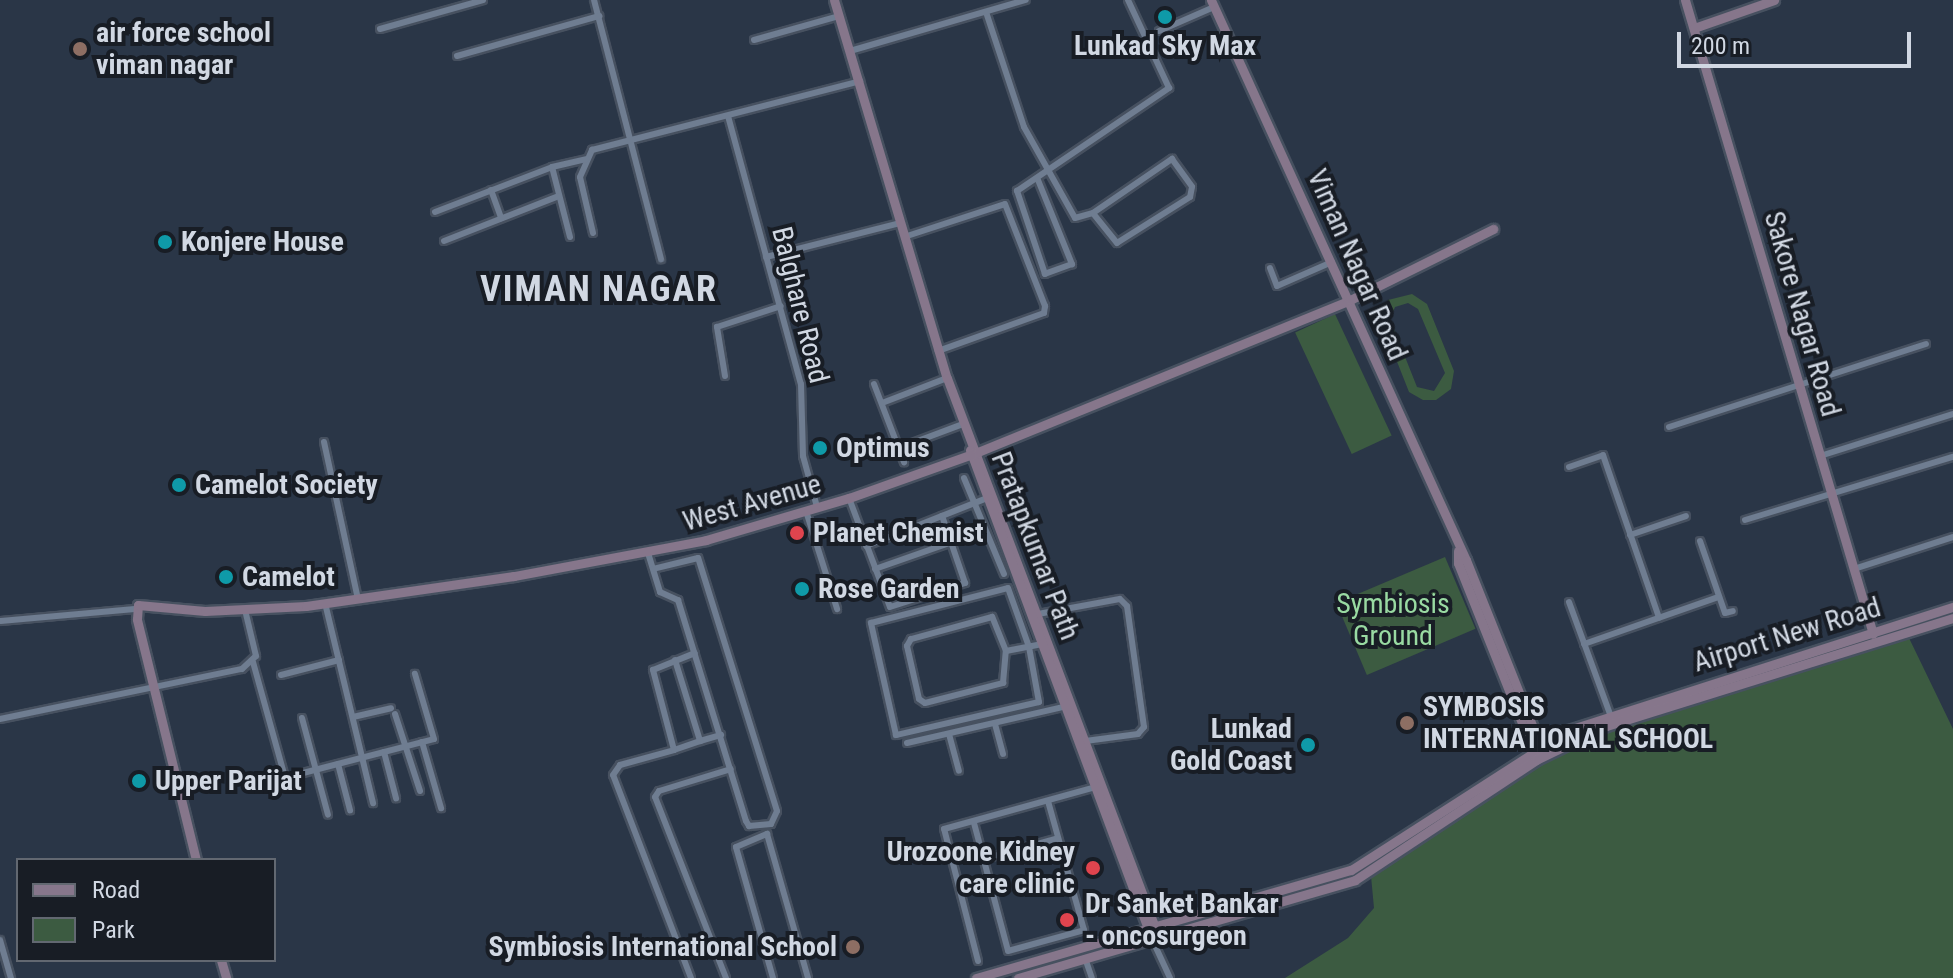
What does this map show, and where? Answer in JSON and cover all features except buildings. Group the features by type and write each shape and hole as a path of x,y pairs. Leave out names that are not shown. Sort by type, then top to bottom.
{"street":[{"path":"380,29 483,0"},
{"path":"594,0 633,138 661,259"},
{"path":"834,0 938,351 963,424 899,448"},
{"path":"850,51 1026,0"},
{"path":"1038,180 1072,264 1045,274 1016,195 1169,88 1128,0"},
{"name":"Sakore Nagar Road","path":"1685,0 1874,636"},
{"path":"1694,28 1775,0"},
{"path":"1159,31 1213,4"},
{"name":"Viman Nagar Road","path":"1213,4 1350,300 1458,551 1458,563 1538,752"},
{"path":"986,12 1024,127 1046,172 1075,218 1093,213 1172,159 1192,187 1190,197 1117,243 1111,242 1093,213"},
{"path":"457,56 599,16"},
{"path":"754,40 839,16"},
{"path":"593,233 580,177 586,159 600,146 860,81"},
{"name":"Balghare Road","path":"728,116 801,384 803,456 817,507"},
{"path":"435,212 552,167 586,159"},
{"path":"552,167 570,237"},
{"path":"491,190 501,218"},
{"path":"444,241 559,196"},
{"path":"904,237 1005,204 1045,306 1044,313 938,351"},
{"path":"766,257 900,223"},
{"name":"West Avenue","path":"134,609 144,604 245,610 358,599 648,553 806,511 974,454 1350,300 1493,229"},
{"path":"1270,268 1277,286 1332,262"},
{"path":"725,376 717,327 781,306"},
{"path":"1669,427 1926,344"},
{"path":"882,403 947,378"},
{"path":"874,384 904,462"},
{"path":"1820,456 1953,414"},
{"name":"Pratapkumar Path","path":"963,424 1022,581 1042,644 1085,741 1153,933"},
{"path":"324,442 358,599"},
{"name":"Pratapkumar Path","path":"974,454 987,498 1038,614 1095,787 1106,807"},
{"path":"1569,467 1603,455 1659,618"},
{"path":"1745,520 1953,457"},
{"path":"964,478 1004,574"},
{"path":"849,498 890,607 962,586 965,578 942,516"},
{"path":"866,546 987,498"},
{"path":"806,511 837,609"},
{"path":"1630,535 1686,516"},
{"path":"1854,569 1953,537"},
{"path":"1700,541 1725,613 1733,611"},
{"path":"875,569 952,542"},
{"path":"648,553 662,594 677,596 746,821 749,826 769,824"},
{"path":"653,569 698,558 777,811 767,834 808,978"},
{"path":"1008,588 1029,647 1041,698 1035,704 896,735 869,626 1008,588"},
{"path":"1584,644 1718,597"},
{"path":"1038,614 1120,599 1127,606 1144,727 1138,734 1085,741"},
{"path":"1569,602 1610,714"},
{"path":"325,603 373,803"},
{"name":"Airport New Road","path":"1538,752 1953,607"},
{"path":"0,621 134,609 196,858"},
{"path":"0,719 242,669 256,656 245,610"},
{"path":"992,617 1006,651 1003,683 921,703 907,646 911,639 992,617"},
{"name":"Airport New Road","path":"1018,978 1358,867 1538,752 1610,714 1874,636 1953,618"},
{"path":"1006,651 1042,644"},
{"path":"674,750 653,674 655,667 695,653"},
{"path":"281,675 339,660"},
{"path":"675,660 700,741"},
{"path":"253,662 286,781"},
{"path":"303,773 434,739 415,674"},
{"path":"907,743 1068,705"},
{"path":"353,717 393,711 420,791"},
{"path":"302,718 328,815"},
{"path":"995,724 1003,754"},
{"path":"949,734 959,771"},
{"path":"691,978 613,775 615,767 721,735"},
{"path":"422,742 441,808"},
{"path":"384,752 396,798"},
{"path":"338,764 350,810"},
{"path":"726,978 690,874 655,797 659,791 731,769"},
{"path":"978,961 943,831 968,820 974,823 1095,787"},
{"path":"974,823 1008,951 1084,930 1048,801"},
{"path":"767,834 736,847 773,978"},
{"path":"984,859 1058,838"},
{"path":"1153,933 1170,978"},
{"name":"Airport New Road","path":"976,978 1153,933"},
{"path":"0,940 11,978"},
{"path":"1085,958 1092,978"}],"green space":[{"path":"1412,294 1427,304 1454,371 1451,389 1436,400 1423,400 1409,392 1381,321 1388,300","holes":["1408,303 1418,309 1445,373 1434,391 1417,387 1390,319 1395,307"]},
{"path":"1335,314 1392,435 1352,454 1295,333"},
{"name":"Symbiosis Ground","path":"1445,557 1475,629 1367,675 1336,603"},
{"path":"1909,638 1953,729 1953,978 1285,978 1348,938 1374,908 1371,876 1555,752 1595,734"}],"place":[{"name":"Lunkad Sky Max","path":"1165,17"},
{"name":"air force school viman nagar","path":"80,49"},
{"name":"Konjere House","path":"165,242"},
{"name":"Optimus","path":"820,448"},
{"name":"Camelot Society","path":"179,485"},
{"name":"Planet Chemist","path":"797,533"},
{"name":"Camelot","path":"226,577"},
{"name":"Rose Garden","path":"802,589"},
{"name":"SYMBOSIS INTERNATIONAL SCHOOL","path":"1407,723"},
{"name":"Lunkad Gold Coast","path":"1308,745"},
{"name":"Upper Parijat","path":"139,781"},
{"name":"Urozoone Kidney care clinic","path":"1093,868"},
{"name":"Dr Sanket Bankar - oncosurgeon","path":"1067,920"},
{"name":"Symbiosis International School","path":"853,947"}],"district":[{"name":"VIMAN NAGAR","path":"599,290"}]}
